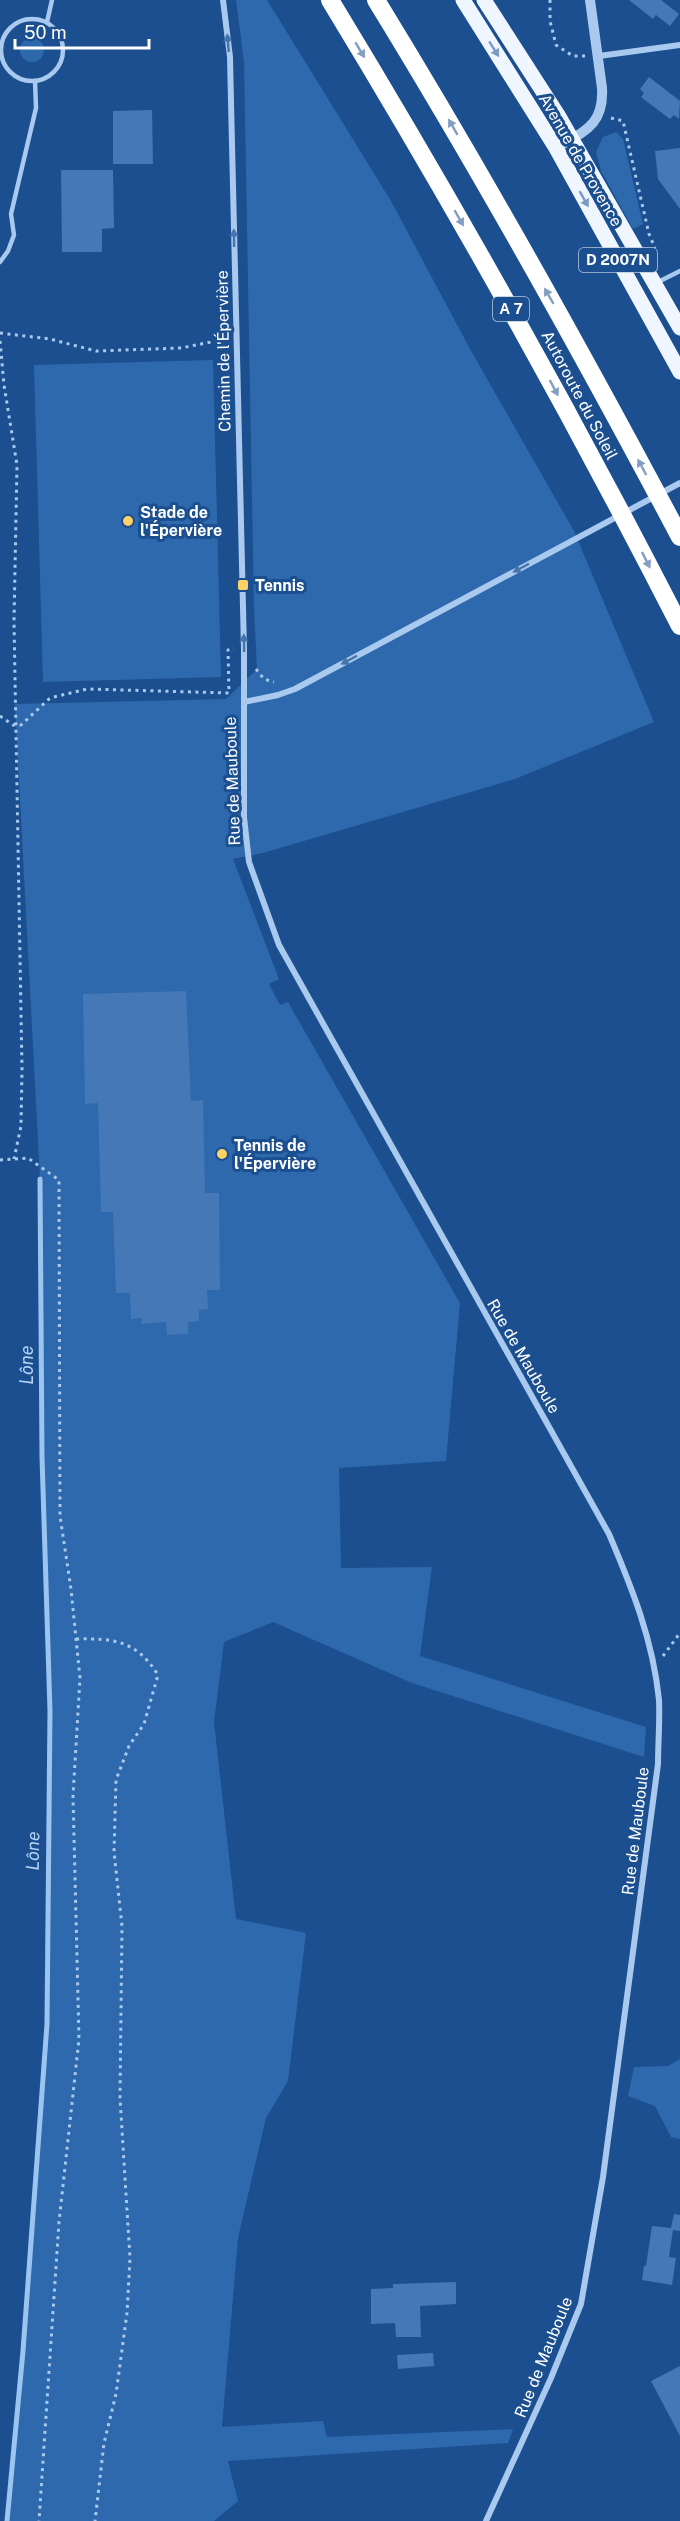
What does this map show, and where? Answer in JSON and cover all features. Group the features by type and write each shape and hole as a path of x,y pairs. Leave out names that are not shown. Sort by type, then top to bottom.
{"highway":[{"name":"Autoroute du Soleil","path":"330,0 399,114 518,321 680,626"},
{"name":"Autoroute du Soleil","path":"376,0 434,94 554,305 680,537"}],"main road":[{"name":"Avenue de Provence","path":"463,0 556,148 680,372"},
{"name":"Avenue de Provence","path":"484,0 662,280 680,328"}],"street":[{"name":"Chemin de l'Épervière","path":"223,0 231,91 244,649 243,702"},
{"path":"556,148 572,139 600,116 603,102 599,56 590,0"},
{"path":"599,56 680,45"},
{"name":"Rue de Mauboule","path":"486,2521 551,2378 581,2304 603,2177 658,1764 659,1703 654,1667 638,1601 609,1534 279,945 249,862 244,817 243,702 296,689 680,483"}],"lane":[{"path":"47,22 52,0"},
{"path":"36,18 47,22 56,29 62,39 63,56 58,67 51,75 35,81 24,80 9,72 1,57 2,41 10,27 20,21 36,18"},
{"path":"0,262 8,251 14,235 11,214 36,108 35,81"},
{"path":"662,280 680,271"}],"path":[{"path":"550,0 550,21 556,45 573,56 599,56"},
{"path":"600,116 623,121 662,280"},
{"path":"0,333 50,339 96,351 124,348 181,348 227,339"},
{"path":"0,341 4,385 17,465 14,621 22,1069 21,1126 14,1159"},
{"path":"0,716 15,725 21,725 50,698 87,689 229,693 228,650 234,649 252,649 260,676 271,682 278,682"},
{"path":"0,1160 28,1158 59,1180 60,1516 71,1589 80,1678 73,1796 79,2038 58,2222 39,2521"},
{"path":"654,1667 680,1633"},
{"path":"76,1639 126,1644 147,1658 158,1675 144,1724 129,1746 116,1780 114,1852 122,1926 120,2098 130,2258 127,2313 116,2394 104,2443 95,2521"}],"shaded area":[{"path":"236,0 267,0 391,201 470,349 574,531 654,722 515,779 263,853 233,859 279,979 269,984 280,1005 288,1002 460,1303 446,1461 339,1468 341,1568 432,1567 420,1656 646,1727 644,1757 412,1683 273,1622 224,1642 214,1722 236,1919 306,1933 288,2081 266,2118 238,2238 222,2427 323,2421 327,2437 513,2429 508,2443 228,2461 238,2501 214,2521 7,2521 23,2351 47,2024 50,1711 42,1457 40,1179 15,704 226,699 257,669 244,62"},
{"path":"32,38 41,41 44,50 41,59 32,62 23,59 20,50 23,41"},
{"path":"616,132 623,139 643,224 633,229 601,171 596,152 603,137"},
{"name":"Stade de l'Épervière","path":"213,360 221,677 43,682 34,365"},
{"path":"680,2059 680,2139 671,2137 655,2106 628,2096 634,2067 668,2066"}],"building":[{"path":"629,0 661,0 679,14 670,26 656,15 653,19"},
{"path":"649,77 680,101 679,119 674,115 670,119 641,97 644,93 640,89"},
{"path":"152,110 153,164 113,164 113,111"},
{"path":"680,148 680,209 658,179 655,151"},
{"path":"61,170 113,170 114,228 102,229 102,252 62,252"},
{"path":"186,991 191,1101 203,1100 205,1193 219,1193 220,1290 207,1290 208,1309 199,1310 199,1321 188,1322 188,1334 167,1335 166,1322 141,1324 142,1318 131,1319 130,1293 116,1293 113,1212 101,1212 98,1103 85,1104 83,994"},
{"path":"674,2214 680,2215 680,2231 673,2230 669,2257 676,2258 672,2285 642,2280 652,2226 671,2228"},
{"path":"456,2282 456,2304 420,2306 421,2337 396,2337 395,2323 371,2324 371,2289 393,2288 393,2284"},
{"path":"433,2353 434,2366 398,2369 397,2355"},
{"path":"680,2366 680,2436 651,2381"}],"waterway":[{"name":"Lône","path":"7,2521 23,2351 47,2024 50,1711 42,1457 40,1179"}],"place":[{"name":"Stade de l'Épervière","path":"128,521"},
{"name":"Tennis","path":"243,585"},
{"name":"Tennis de l'Épervière","path":"222,1154"}]}
